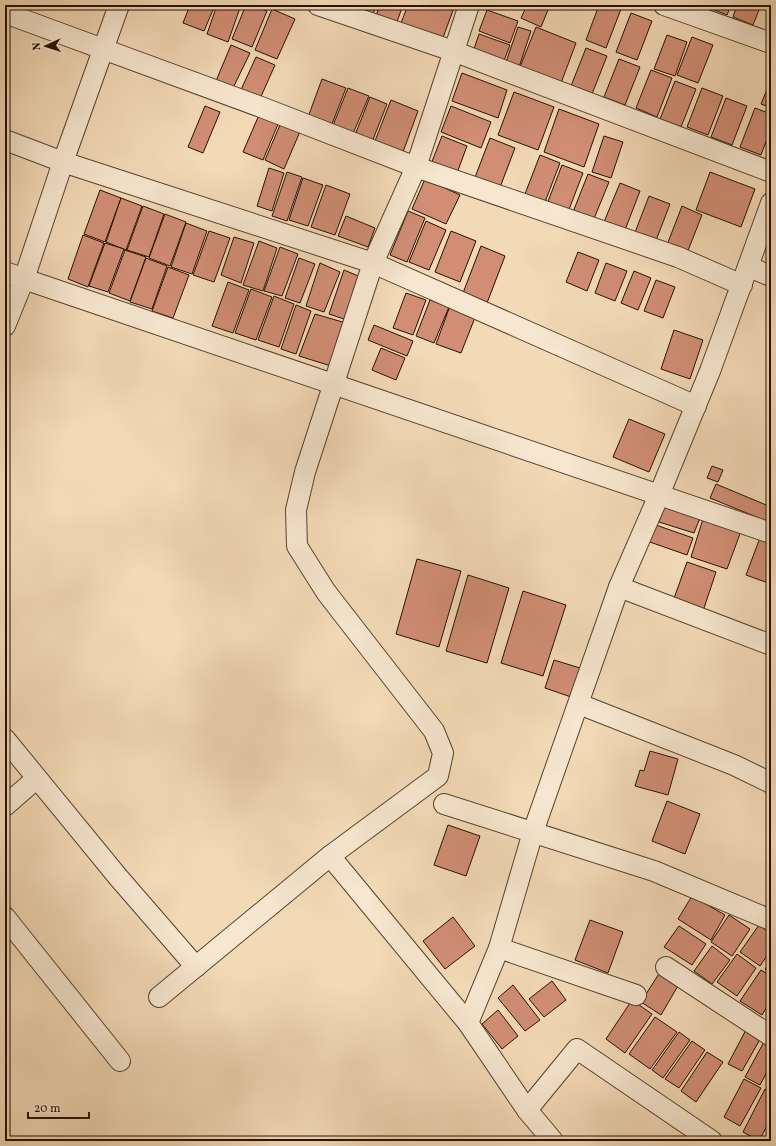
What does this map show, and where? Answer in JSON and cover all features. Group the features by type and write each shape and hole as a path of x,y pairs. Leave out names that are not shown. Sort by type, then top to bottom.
{"street":[{"path":"5,326 24,279 63,162 119,5"},
{"path":"318,5 453,51 771,172"},
{"path":"159,997 330,856 438,776 443,753 434,731 326,592 297,546 296,510 305,472 373,263 416,167 469,5"},
{"path":"664,5 771,43"},
{"path":"5,13 253,104 416,167 678,257 742,285"},
{"path":"5,140 63,162 373,263 696,406"},
{"path":"468,1023 500,948 533,832 619,587 696,406 742,285 771,203"},
{"path":"748,267 771,276"},
{"path":"5,272 771,533"},
{"path":"619,587 771,645"},
{"path":"579,704 734,765 771,783"},
{"path":"5,739 36,779 196,967"},
{"path":"5,806 36,779"},
{"path":"444,804 654,871 771,920"},
{"path":"330,856 468,1023 527,1110 553,1141"},
{"path":"5,917 120,1060"},
{"path":"500,948 636,995"},
{"path":"666,966 771,1036"},
{"path":"527,1110 577,1049 712,1141"}],"building":[{"path":"190,5 215,5 204,31 183,23"},
{"path":"217,5 241,5 228,42 207,34"},
{"path":"246,5 253,5 267,11 252,47 232,39"},
{"path":"350,5 377,5 371,18 348,8"},
{"path":"380,5 403,5 394,30 373,23"},
{"path":"408,5 455,5 441,43 399,28"},
{"path":"527,5 550,5 541,27 521,18"},
{"path":"599,5 610,5 621,9 606,48 586,40"},
{"path":"707,5 731,5 727,15 707,7"},
{"path":"737,5 761,5 753,25 733,17"},
{"path":"272,9 295,19 277,59 255,50"},
{"path":"487,10 518,21 510,43 479,31"},
{"path":"631,13 652,21 637,60 616,52"},
{"path":"518,27 531,31 518,70 505,65"},
{"path":"536,27 576,43 561,83 520,67"},
{"path":"479,34 510,45 502,66 472,55"},
{"path":"667,35 687,42 675,76 654,69"},
{"path":"692,37 713,45 698,83 677,75"},
{"path":"231,45 250,53 233,88 216,81"},
{"path":"586,48 607,56 592,94 571,86"},
{"path":"256,57 275,65 259,101 240,92"},
{"path":"619,59 640,67 625,105 604,97"},
{"path":"651,70 672,78 657,117 636,108"},
{"path":"462,73 507,90 498,118 452,101"},
{"path":"322,79 346,88 330,129 307,120"},
{"path":"771,80 771,108 761,104"},
{"path":"675,81 696,89 681,127 660,119"},
{"path":"348,88 369,96 352,136 332,128"},
{"path":"702,88 723,96 708,135 687,127"},
{"path":"514,92 554,107 538,150 498,135"},
{"path":"370,97 387,104 372,142 355,135"},
{"path":"726,98 747,106 732,145 711,137"},
{"path":"391,100 418,111 403,152 375,141"},
{"path":"205,106 220,112 203,153 188,147"},
{"path":"451,106 491,122 481,148 441,132"},
{"path":"262,108 281,117 263,160 243,152"},
{"path":"755,108 771,114 771,128 761,155 740,147"},
{"path":"559,109 599,124 584,167 544,152"},
{"path":"283,118 302,127 284,169 265,160"},
{"path":"442,136 467,146 457,173 431,164"},
{"path":"604,136 623,142 611,178 592,172"},
{"path":"490,138 515,148 499,190 474,180"},
{"path":"540,155 560,163 545,202 525,194"},
{"path":"562,165 583,173 568,212 547,204"},
{"path":"269,168 284,173 272,211 257,206"},
{"path":"287,172 302,177 287,221 272,216"},
{"path":"710,172 755,189 741,227 696,210"},
{"path":"588,174 609,182 593,221 573,212"},
{"path":"303,178 323,185 308,226 289,220"},
{"path":"425,179 460,195 446,224 412,209"},
{"path":"620,183 640,191 625,230 604,222"},
{"path":"326,185 350,194 335,235 311,227"},
{"path":"100,190 121,198 105,242 84,234"},
{"path":"649,196 670,204 655,243 634,235"},
{"path":"121,198 142,206 126,250 106,242"},
{"path":"143,206 164,214 149,257 127,250"},
{"path":"682,206 702,215 687,253 667,245"},
{"path":"408,211 425,218 407,262 390,255"},
{"path":"165,214 186,222 170,266 149,258"},
{"path":"346,216 375,228 368,247 338,236"},
{"path":"426,221 446,230 429,270 409,262"},
{"path":"186,223 207,231 192,274 171,267"},
{"path":"209,231 230,238 214,282 193,275"},
{"path":"451,231 476,241 460,282 435,272"},
{"path":"83,235 104,243 88,287 68,279"},
{"path":"234,237 254,243 241,283 221,275"},
{"path":"259,241 277,248 263,291 243,285"},
{"path":"105,243 124,249 108,292 89,286"},
{"path":"481,246 505,256 487,303 463,293"},
{"path":"280,247 298,254 282,296 264,291"},
{"path":"125,250 146,257 130,301 109,293"},
{"path":"578,252 599,260 587,291 566,282"},
{"path":"146,258 167,266 152,309 130,302"},
{"path":"299,258 315,264 300,303 285,298"},
{"path":"320,263 340,272 324,312 306,306"},
{"path":"606,263 627,271 615,301 595,293"},
{"path":"168,267 189,275 173,318 152,311"},
{"path":"344,270 363,278 347,320 329,314"},
{"path":"634,271 651,278 638,310 621,303"},
{"path":"656,280 675,287 663,318 644,311"},
{"path":"228,282 249,290 233,333 212,326"},
{"path":"251,289 272,297 256,340 235,333"},
{"path":"406,293 426,300 413,335 393,328"},
{"path":"274,296 294,304 279,347 258,340"},
{"path":"430,300 449,307 434,343 416,336"},
{"path":"296,305 311,311 296,354 281,349"},
{"path":"450,306 476,315 461,353 436,344"},
{"path":"315,314 346,323 331,366 299,356"},
{"path":"374,325 413,341 407,356 368,340"},
{"path":"674,330 703,340 690,379 661,369"},
{"path":"381,348 405,358 396,380 372,370"},
{"path":"629,419 665,434 649,472 613,457"},
{"path":"712,466 723,470 718,482 707,478"},
{"path":"716,484 771,507 771,523 710,498"},
{"path":"771,488 771,499 767,498"},
{"path":"666,501 702,513 694,533 659,522"},
{"path":"703,519 741,531 727,569 691,557"},
{"path":"653,524 693,538 687,555 647,541"},
{"path":"761,535 771,539 771,584 746,575"},
{"path":"417,559 461,571 439,647 396,634"},
{"path":"687,562 716,572 702,614 672,604"},
{"path":"468,575 509,588 487,663 446,651"},
{"path":"523,591 566,605 543,676 501,663"},
{"path":"554,660 580,668 571,697 545,688"},
{"path":"650,751 678,759 668,795 635,786 640,770 644,771"},
{"path":"667,801 700,814 685,854 652,841"},
{"path":"448,825 480,836 466,876 434,865"},
{"path":"692,896 725,915 711,940 678,919"},
{"path":"729,915 750,929 732,956 711,942"},
{"path":"453,917 475,946 445,969 423,941"},
{"path":"590,920 623,932 608,973 575,960"},
{"path":"759,925 771,934 771,950 760,966 740,952"},
{"path":"679,926 706,944 692,965 664,947"},
{"path":"712,946 730,960 712,984 694,971"},
{"path":"737,954 756,968 737,996 717,982"},
{"path":"771,961 771,973 765,969"},
{"path":"761,970 771,976 771,1000 762,1015 740,1001"},
{"path":"660,972 679,984 661,1015 641,1002"},
{"path":"552,981 566,1000 544,1017 529,999"},
{"path":"513,985 540,1020 525,1031 498,998"},
{"path":"632,1000 652,1014 625,1053 606,1039"},
{"path":"771,1008 771,1020 766,1016"},
{"path":"498,1010 518,1036 502,1049 482,1024"},
{"path":"655,1017 677,1032 650,1069 629,1054"},
{"path":"748,1026 763,1034 742,1071 728,1064"},
{"path":"679,1032 690,1040 663,1078 652,1070"},
{"path":"765,1040 771,1043 771,1064 760,1085 745,1077"},
{"path":"692,1041 705,1050 679,1088 665,1079"},
{"path":"707,1052 723,1062 696,1102 681,1091"},
{"path":"744,1079 761,1088 740,1126 724,1117"},
{"path":"771,1079 771,1089 767,1087"},
{"path":"765,1089 771,1092 771,1118 759,1141 743,1132"},
{"path":"643,1136 650,1141 640,1141"}]}
